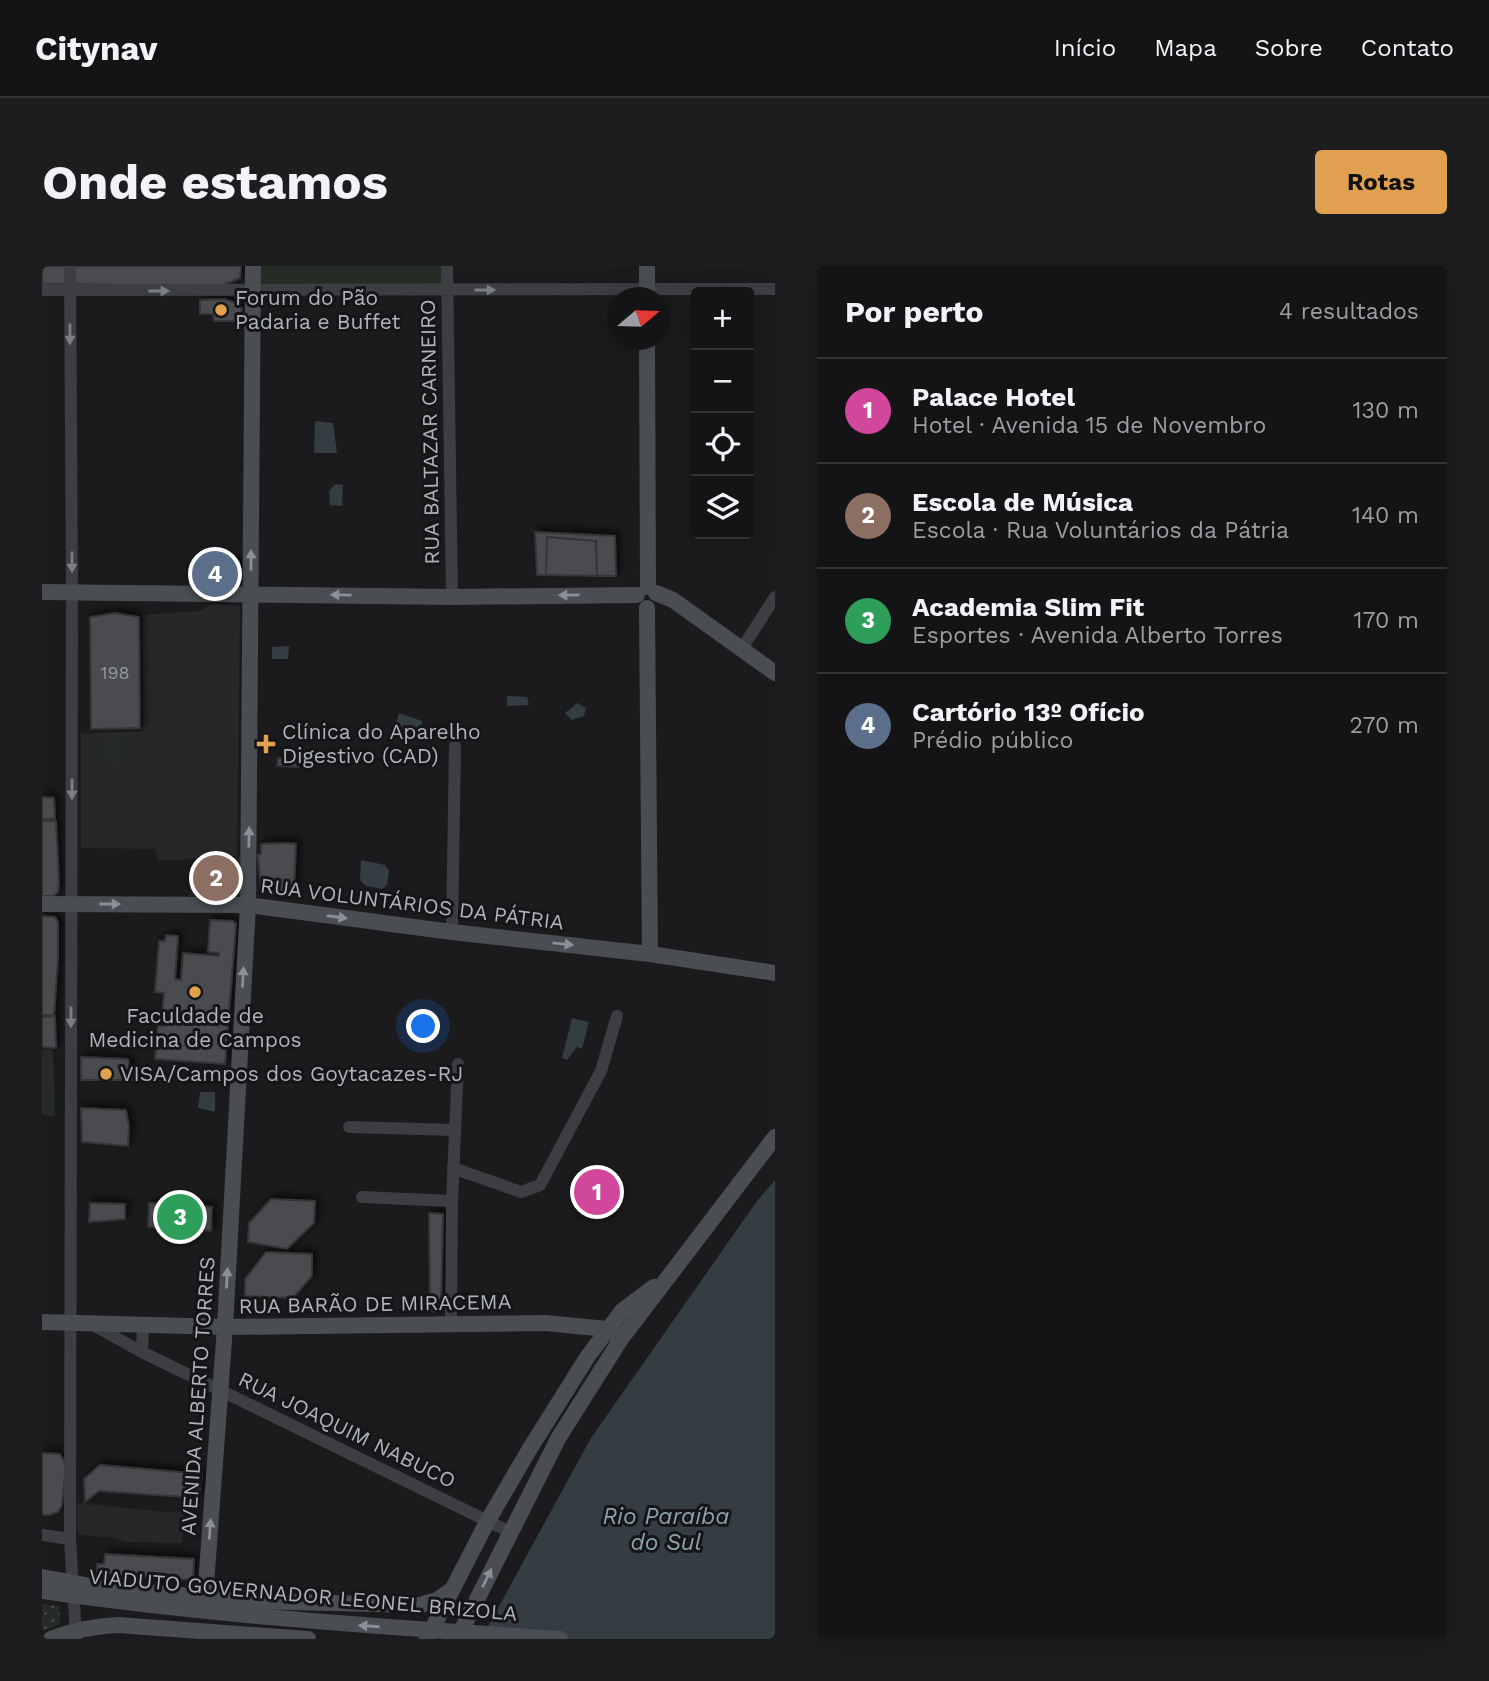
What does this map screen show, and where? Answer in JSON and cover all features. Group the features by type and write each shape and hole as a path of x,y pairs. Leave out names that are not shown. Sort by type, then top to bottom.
{"main road":[{"name":"AVENIDA ALBERTO TORRES","path":"205,1598 225,1327 248,905 253,266"},
{"path":"647,266 647,287"},
{"path":"647,350 650,954"},
{"path":"42,592 452,597 647,596 673,600 775,673"},
{"name":"RUA VOLUNTÁRIOS DA PÁTRIA","path":"42,904 248,905 452,932 650,954 775,973"},
{"path":"457,1639 559,1437 621,1339 775,1137"},
{"path":"426,1639 487,1522 529,1450 607,1329 622,1311 673,1272"},
{"name":"RUA BARÃO DE MIRACEMA","path":"42,1322 225,1327 556,1324 607,1329 621,1339"},
{"path":"42,1577 133,1592 319,1604 401,1606 430,1602 450,1591"},
{"name":"VIADUTO GOVERNADOR LEONEL BRIZOLA","path":"42,1591 200,1611 352,1625 560,1639"},
{"path":"272,1602 277,1606 282,1625 278,1639"},
{"path":"299,1639 301,1616 319,1604"},
{"path":"401,1606 426,1639"},
{"path":"449,1639 466,1621"},
{"name":"VIADUTO GOVERNADOR LEONEL BRIZOLA","path":"51,1639 73,1630 118,1625 308,1639"}],"street":[{"path":"70,266 70,1539 76,1639"},
{"name":"RUA BALTAZAR CARNEIRO","path":"447,266 452,597"},
{"path":"670,292 775,289"},
{"path":"42,290 607,292"},
{"path":"741,650 775,597"},
{"path":"452,932 455,746"},
{"path":"453,1168 521,1192 540,1185 601,1071 617,1016"},
{"path":"450,1324 458,1064"},
{"path":"349,1127 455,1130"},
{"path":"362,1197 452,1201"},
{"name":"RUA JOAQUIM NABUCO","path":"93,1325 142,1352 510,1532"},
{"path":"142,1352 143,1326"},
{"path":"42,1535 70,1539"},
{"name":"AVENIDA ALBERTO TORRES","path":"203,1639 205,1598"}],"shaded area":[{"path":"259,266 442,266 442,284 259,284"},
{"path":"210,604 240,606 237,856 158,861 155,849 81,848 81,734 143,731 142,615 200,611"},
{"path":"105,735 121,738 119,763 104,760"},
{"path":"243,857 243,898 189,896 190,876 203,876 206,859"},
{"path":"53,1049 55,1116 42,1115 42,1050"},
{"path":"77,1503 167,1512 184,1511 182,1543 125,1542 115,1538 79,1535"},
{"path":"42,1604 59,1606 60,1624 42,1631"}],"water":[{"path":"315,421 333,423 337,453 314,453"},
{"path":"335,484 343,485 342,506 330,505 329,491"},
{"path":"289,646 288,659 272,659 272,647"},
{"path":"507,696 527,697 529,705 507,706"},
{"path":"577,703 586,708 584,716 572,720 565,713"},
{"path":"399,713 422,721 421,730 411,728 407,732 401,729 396,723"},
{"path":"361,860 385,865 389,871 387,885 382,889 366,886 360,880"},
{"path":"572,1018 589,1022 582,1049 577,1047 567,1060 562,1058"},
{"path":"200,1092 215,1092 215,1112 198,1108"},
{"name":"Rio Paraíba do Sul","path":"775,1180 775,1639 481,1639 591,1438 757,1201"}],"building":[{"path":"42,266 241,266 240,278 222,286 42,284"},
{"name":"Forum do Pão Padaria e Buffet","path":"224,299 239,304 242,309 239,321 214,321 213,314 200,314 200,300"},
{"path":"535,532 615,536 616,576 537,575"},
{"path":"547,537 596,541 597,576 546,575"},
{"path":"239,561 239,580 234,584 189,585 190,572 204,571 203,562"},
{"path":"115,613 139,617 140,728 91,729 90,617"},
{"path":"278,758 295,759 298,767 277,766"},
{"path":"42,797 54,798 55,819 42,819"},
{"path":"42,821 56,821 59,882 58,892 53,896 42,896"},
{"path":"261,844 296,844 294,892 261,892 258,855 261,854"},
{"path":"42,916 55,917 58,922 54,1015 42,1015"},
{"name":"Faculdade de Medicina de Campos","path":"210,920 233,921 236,924 225,1064 155,1059 158,1026 165,1026 166,1020 162,1019 164,993 155,992 159,941 165,941 166,935 178,936 175,979 181,980 183,953 219,956 219,953 208,952"},
{"path":"55,1016 56,1048 42,1047 42,1017"},
{"name":"VISA/Campos dos Goytacazes-RJ","path":"81,1057 128,1059 132,1080 81,1080"},
{"path":"81,1108 126,1110 129,1126 128,1146 82,1142"},
{"path":"271,1199 315,1201 314,1223 287,1249 248,1242 249,1223"},
{"path":"90,1203 125,1204 125,1219 89,1222"},
{"path":"149,1203 212,1207 211,1231 148,1227"},
{"path":"429,1213 443,1214 441,1309 435,1312 430,1311"},
{"path":"266,1252 312,1254 312,1276 293,1298 245,1296 245,1279"},
{"path":"42,1453 60,1454 66,1465 62,1505 58,1512 49,1515 42,1515"},
{"path":"100,1465 202,1474 199,1498 99,1491 85,1502 84,1479"},
{"path":"105,1554 194,1559 193,1580 97,1574 97,1564 104,1564"}],"place":[{"name":"Forum do Pão Padaria e Buffet","path":"221,310"},
{"name":"Cartório 13º Ofício","path":"215,574"},
{"name":"Clínica do Aparelho Digestivo (CAD)","path":"266,744"},
{"name":"Escola de Música","path":"216,878"},
{"name":"Faculdade de Medicina de Campos","path":"195,992"},
{"name":"VISA/Campos dos Goytacazes-RJ","path":"106,1074"},
{"name":"Palace Hotel","path":"597,1192"},
{"name":"Academia Slim Fit","path":"180,1217"}]}
